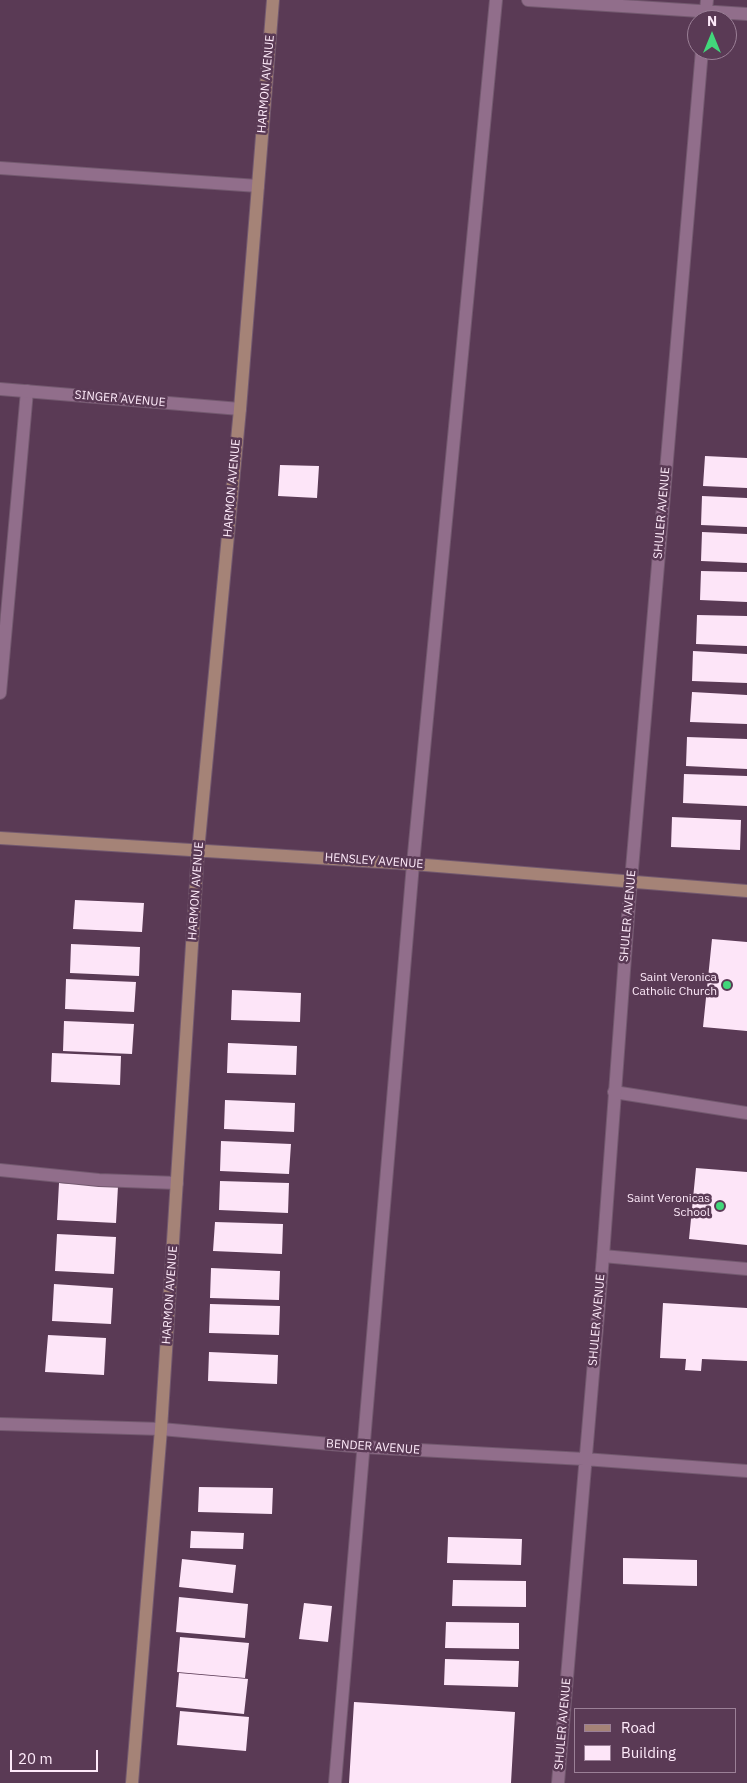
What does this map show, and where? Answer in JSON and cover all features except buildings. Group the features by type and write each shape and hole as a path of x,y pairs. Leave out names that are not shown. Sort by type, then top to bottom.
{"street":[{"name":"HARMON AVENUE","path":"132,1783 161,1429 198,851 240,409 273,0"},
{"path":"335,1783 413,864 496,0"},
{"path":"528,0 706,10"},
{"name":"SHULER AVENUE","path":"558,1783 584,1459 603,1256 631,883 701,60"},
{"path":"0,168 258,186"},
{"name":"SINGER AVENUE","path":"0,389 240,409"},
{"path":"0,693 27,391"},
{"name":"HENSLEY AVENUE","path":"0,838 413,864 747,891"},
{"path":"614,1092 747,1113"},
{"path":"0,1170 99,1180 177,1183"},
{"path":"603,1256 747,1269"},
{"name":"BENDER AVENUE","path":"0,1424 161,1429 364,1447 584,1459 747,1471"}],"place":[{"name":"Saint Veronica Catholic Church","path":"727,985"},
{"name":"Saint Veronicas School","path":"720,1206"}]}
